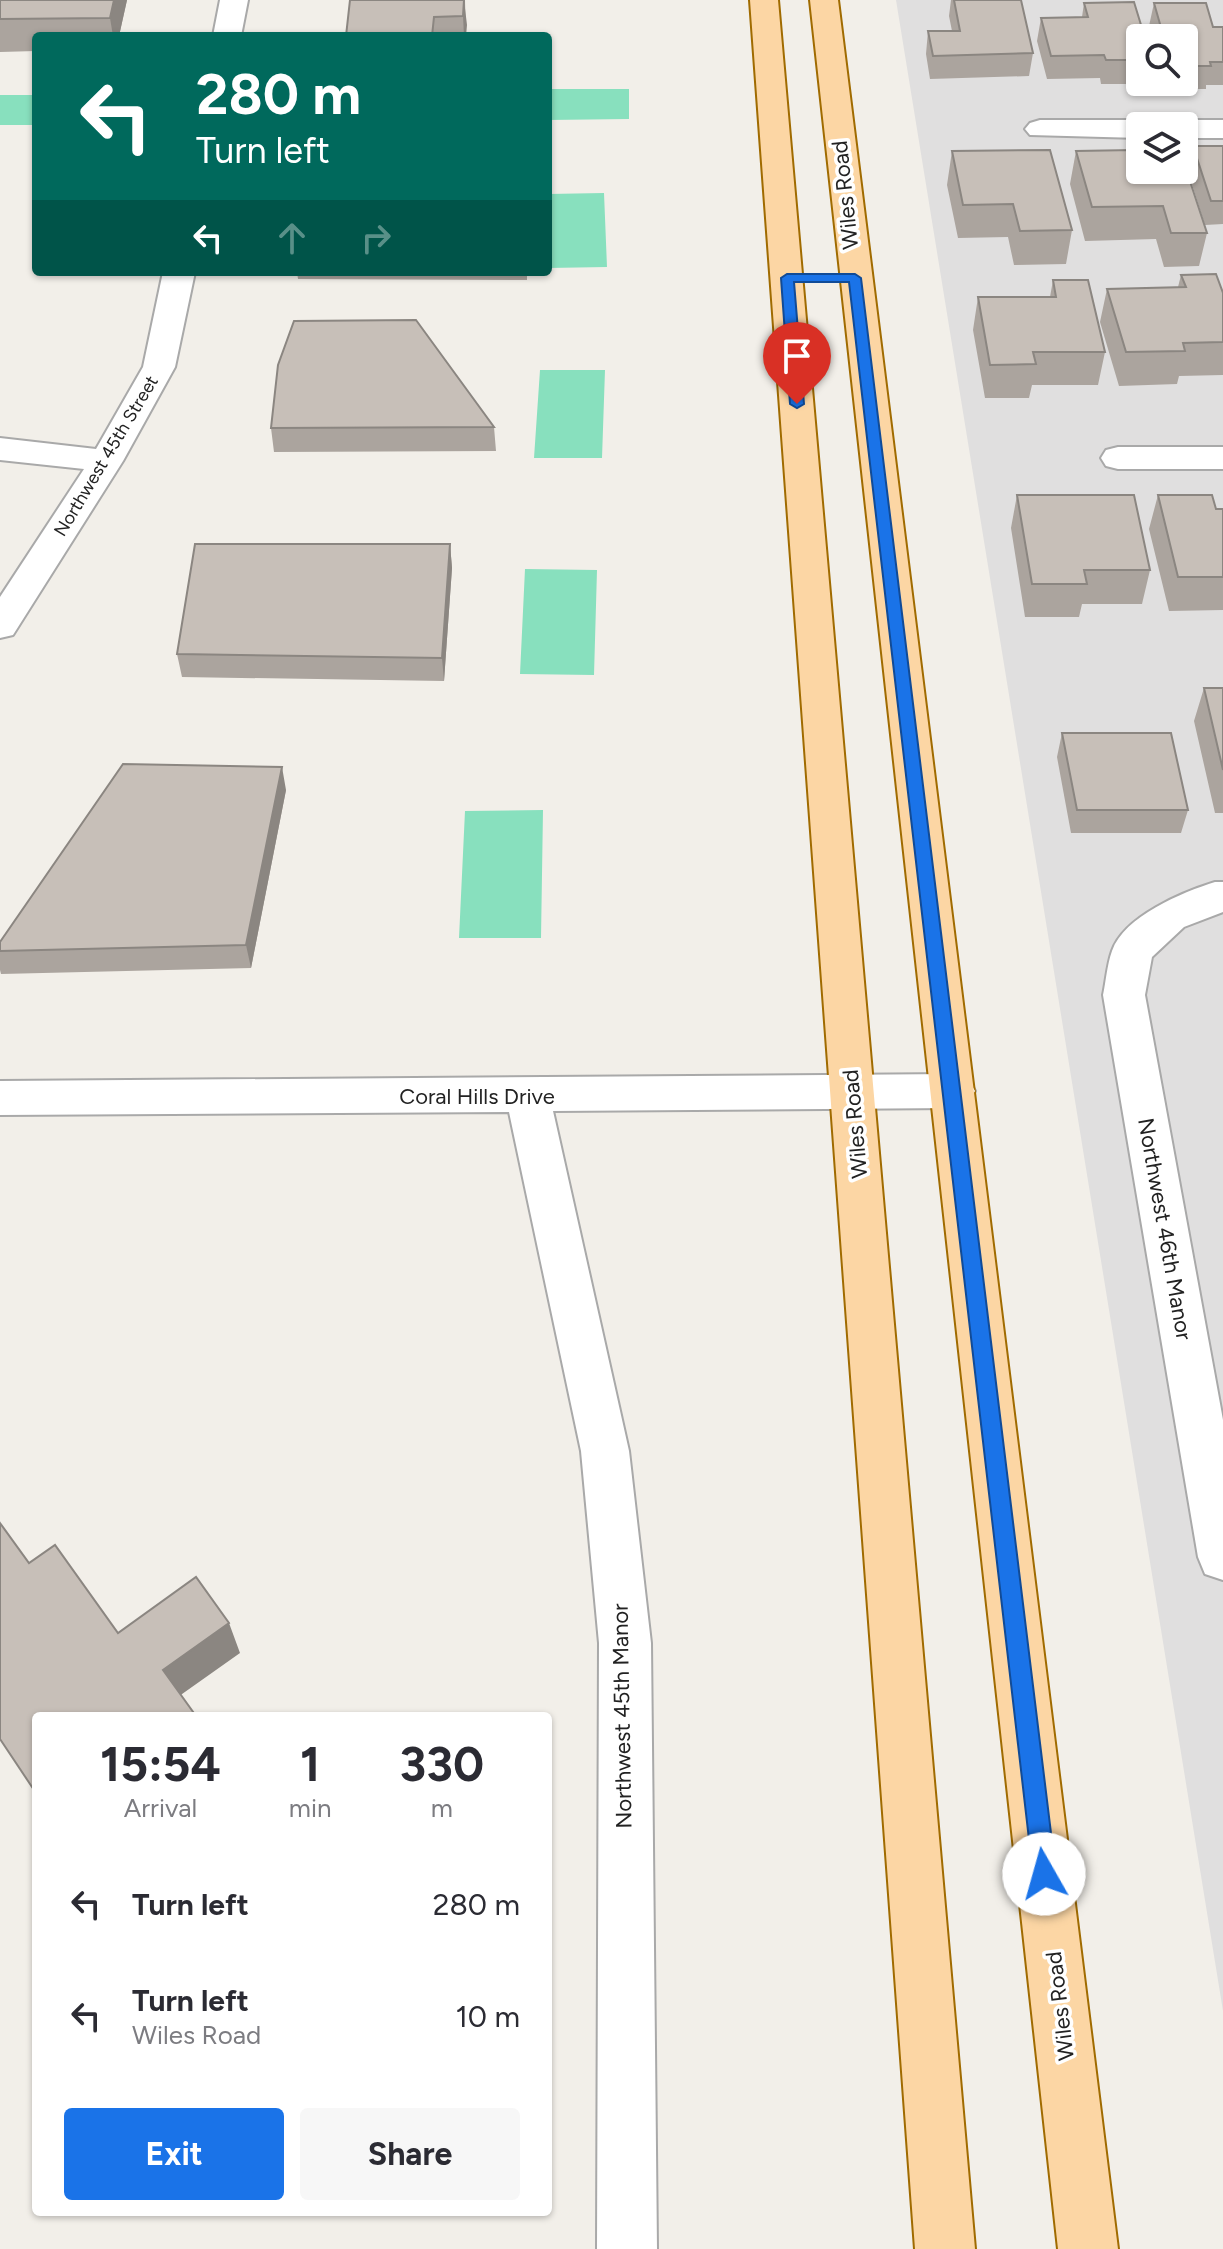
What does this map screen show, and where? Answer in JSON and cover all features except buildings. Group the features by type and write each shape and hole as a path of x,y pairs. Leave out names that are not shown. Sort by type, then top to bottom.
{"main road":[{"name":"Wiles Road","path":"764,0 821,278 953,1091 1088,2249"},
{"name":"Wiles Road","path":"824,0 821,278 852,1093 945,2249"}],"street":[{"path":"228,32 234,0"},
{"path":"1040,129 1126,129"},
{"path":"1198,129 1223,129"},
{"name":"Northwest 45th Street","path":"0,626 106,461 159,367 178,276"},
{"path":"0,449 106,461"},
{"path":"1118,458 1223,458"},
{"name":"Northwest 46th Manor","path":"1222,1546 1124,995 1133,950 1170,916 1215,897 1223,897"},
{"name":"Coral Hills Drive","path":"0,1098 953,1091"},
{"name":"Northwest 45th Manor","path":"528,1096 605,1451 625,1643 627,2249"}],"shaded area":[{"path":"896,0 1223,0 1223,2011"}],"green space":[{"path":"552,89 629,89 629,119 552,120"},
{"path":"0,95 32,95 32,125 0,125"},
{"path":"604,193 607,267 552,268 552,194"},
{"path":"540,370 605,370 602,458 534,458"},
{"path":"525,569 597,570 594,675 520,674"},
{"path":"543,810 541,938 459,938 465,811"}],"route":[{"path":"797,404 787,278 855,278 1044,1874"}]}
